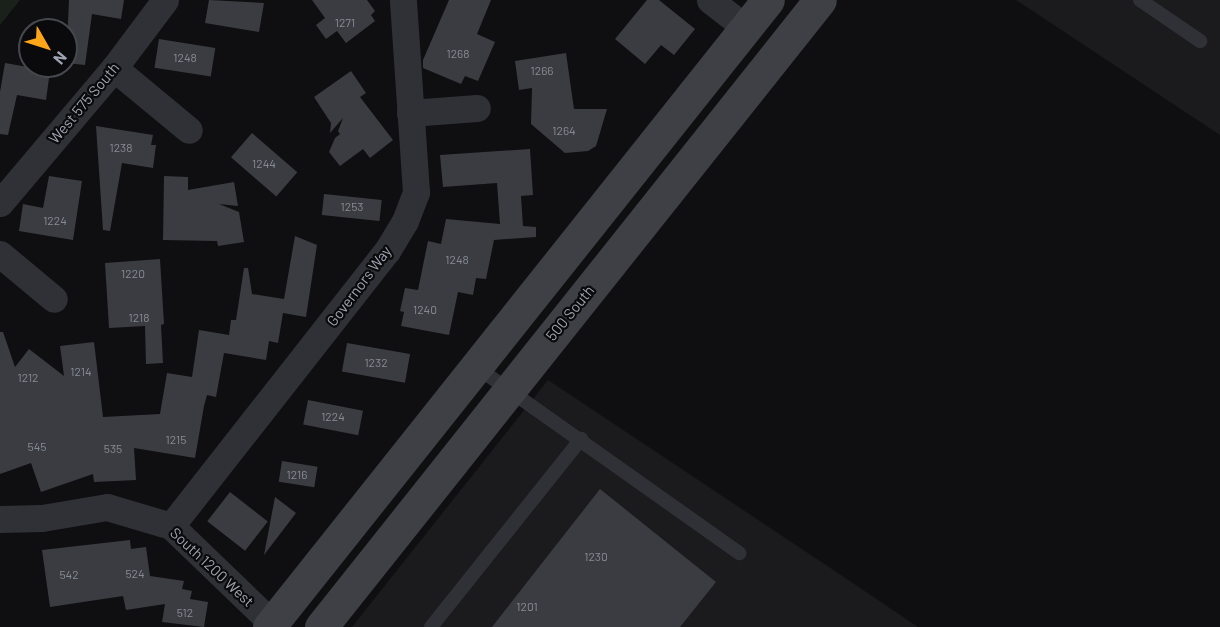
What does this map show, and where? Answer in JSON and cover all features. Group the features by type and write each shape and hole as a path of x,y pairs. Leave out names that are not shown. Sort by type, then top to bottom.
{"main road":[{"path":"272,626 475,366 768,0"},
{"name":"500 South","path":"321,627 820,0"}],"street":[{"name":"West 575 South","path":"0,203 114,68 165,0"},
{"name":"Governors Way","path":"171,526 387,251 405,221 416,192 403,0"},
{"path":"710,0 746,28"},
{"path":"114,68 189,130"},
{"path":"411,113 477,108"},
{"path":"0,254 54,299"},
{"name":"South 1200 West","path":"0,519 42,518 107,507 171,526 272,626"}],"lane":[{"path":"1140,0 1200,41"},
{"path":"475,366 739,553"},
{"path":"431,627 581,439"}],"shaded area":[{"path":"0,0 20,0 0,25"},
{"path":"1016,0 1220,0 1220,135"},
{"path":"548,380 835,571 918,627 352,627"}],"building":[{"path":"69,0 124,0 121,19 92,14 85,65 78,64 78,18 68,18"},
{"path":"209,0 264,3 259,32 205,23"},
{"path":"312,0 367,0 375,11 371,15 375,21 346,43 337,31 326,39 316,25 325,18"},
{"path":"449,0 491,0 477,34 495,42 478,81 465,76 461,84 423,68 423,60"},
{"path":"647,0 659,0 695,29 674,55 661,45 645,64 615,39"},
{"path":"159,39 215,48 211,77 154,68"},
{"path":"566,53 574,109 607,109 596,146 588,151 565,153 531,124 532,88 519,90 515,61"},
{"path":"5,63 18,65 18,78 49,78 46,100 17,95 8,135 0,134 0,92"},
{"path":"351,71 366,93 360,97 393,140 370,158 363,149 340,166 329,152 335,138 340,134 338,131 343,118 330,133 331,123 314,97"},
{"path":"96,126 153,135 151,145 156,145 153,168 122,163 110,231 103,230"},
{"path":"252,133 297,172 276,197 231,157"},
{"path":"530,149 533,195 521,196 523,226 536,227 536,237 494,240 486,279 476,278 473,295 458,292 449,335 401,326 404,312 400,311 405,288 418,290 428,241 441,244 446,219 500,224 497,183 443,187 440,155"},
{"path":"49,176 82,181 73,240 19,231 23,204 43,208"},
{"path":"164,176 188,177 188,190 234,182 238,206 219,204 239,212 244,242 218,246 217,241 163,240"},
{"path":"324,194 382,200 379,221 322,215"},
{"path":"295,236 317,245 306,317 283,313 278,343 269,341 266,360 224,353 216,397 207,395 195,458 134,448 136,480 94,482 93,474 41,492 31,463 0,474 0,332 3,332 15,367 29,349 64,376 60,346 94,342 103,417 160,414 167,373 192,377 199,330 229,335 231,320 236,320 244,268 248,268 252,294 284,299"},
{"path":"160,259 164,324 161,325 163,363 146,364 145,326 109,328 105,263"},
{"path":"347,343 410,354 405,383 342,372"},
{"path":"308,400 363,411 358,435 303,425"},
{"path":"282,461 318,467 314,487 279,482"},
{"path":"600,489 716,582 680,627 492,627"},
{"path":"230,492 268,522 245,551 207,521"},
{"path":"275,497 296,513 264,555"},
{"path":"130,540 131,549 146,547 150,576 184,581 182,589 192,591 190,599 208,602 204,627 162,622 165,604 126,610 123,596 50,607 42,550"}]}
